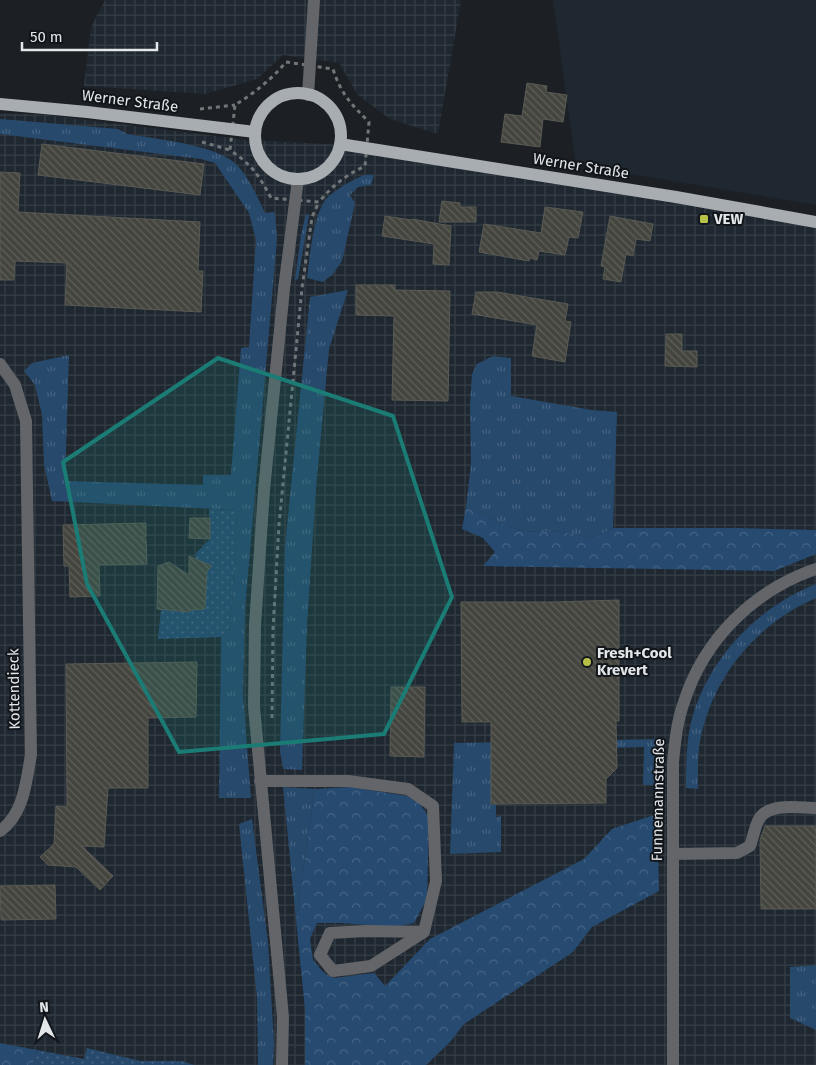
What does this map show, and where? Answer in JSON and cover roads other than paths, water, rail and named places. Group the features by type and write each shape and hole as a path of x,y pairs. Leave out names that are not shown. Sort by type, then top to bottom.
{"main road":[{"path":"296,93 308,95 320,100 330,108 337,118 340,144 330,165 321,172 310,177 287,178 267,166 261,157 256,147 257,123 263,111 272,102 283,96 296,93"},
{"name":"Werner Straße","path":"0,104 256,132"},
{"name":"Werner Straße","path":"340,144 676,197 816,222"}],"street":[{"path":"308,95 314,0"},
{"path":"282,1065 283,1017 254,707 255,625 264,490 284,289 298,179"},
{"name":"Kottendieck","path":"0,364 15,385 26,421 31,755 24,796 9,825 0,831"},
{"name":"Funnemannstraße","path":"673,1065 673,762 676,734 684,702 697,671 713,645 732,622 749,605 775,586 816,569"},
{"path":"260,781 348,781 408,789 434,806 436,881 424,932 370,966 333,971 320,955 330,934 366,931 424,932"},
{"path":"673,854 737,853 750,846 759,818 769,810 777,808 816,808"}],"place":[{"name":"VEW","path":"704,219"},
{"name":"Fresh+Cool Krevert","path":"587,662"}]}
